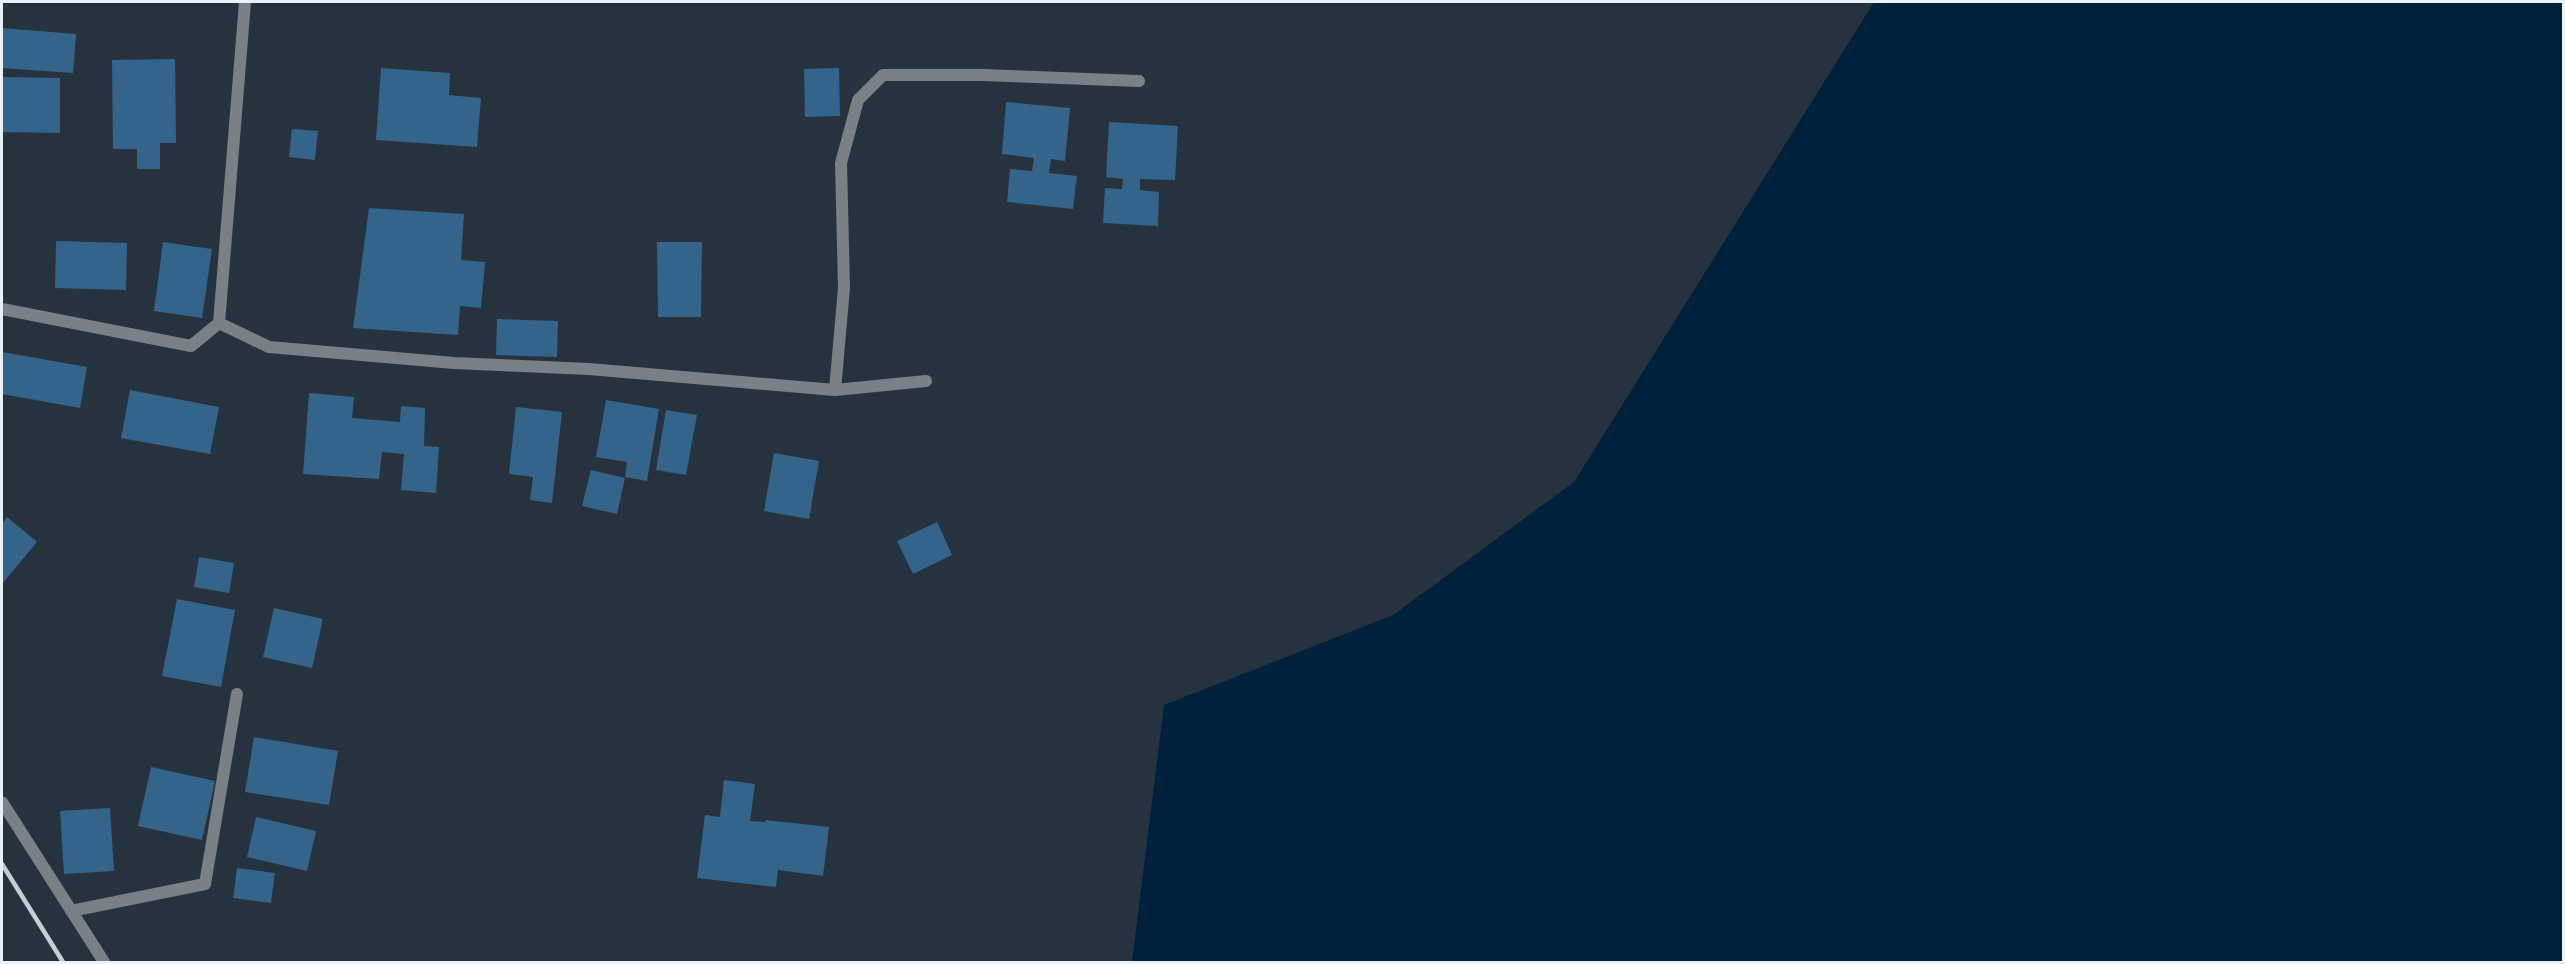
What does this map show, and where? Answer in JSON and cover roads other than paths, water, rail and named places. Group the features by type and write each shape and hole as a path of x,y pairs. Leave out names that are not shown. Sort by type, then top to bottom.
{"street":[{"path":"2,309 191,346 219,323 244,2"},
{"path":"835,390 844,288 841,163 858,100 884,75 983,75 1139,81"},
{"path":"219,323 269,347 454,363 589,369 835,390 926,381"},
{"path":"71,911 205,884 237,694"},
{"path":"2,802 104,963"}],"water":[{"path":"1874,2 2563,2 2563,962 1132,962 1164,705 1393,615 1574,482"}],"railway":[{"path":"2,864 63,962"}]}
